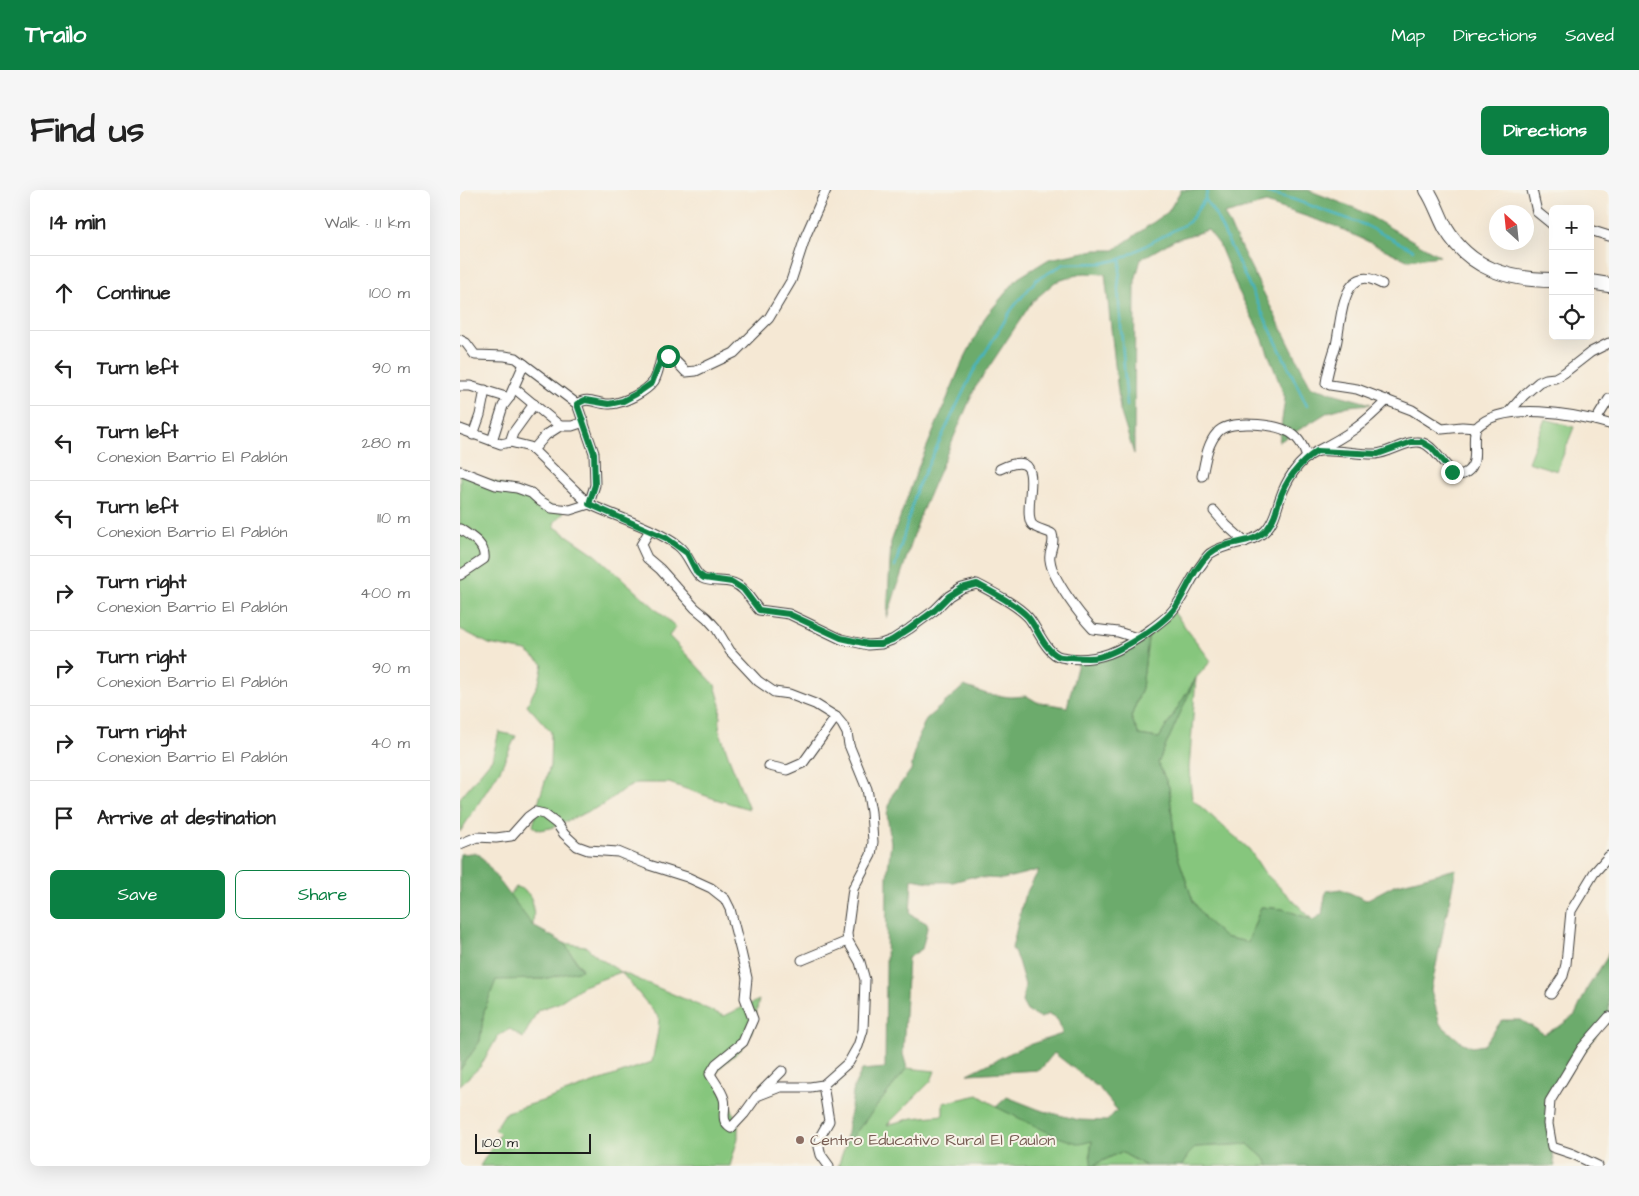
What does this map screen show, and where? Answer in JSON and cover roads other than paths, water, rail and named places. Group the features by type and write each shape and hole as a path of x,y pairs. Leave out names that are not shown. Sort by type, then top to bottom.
{"highway":[{"path":"1415,190 1438,212"},
{"path":"1427,190 1446,229 1467,253 1488,268 1501,274 1518,278 1549,280"},
{"path":"1594,283 1609,285"}],"street":[{"path":"577,404 585,400 609,404 623,401 636,394 652,383 661,359 664,356 673,359 686,372 696,371 734,353 769,318 791,281 806,235 826,190"},
{"path":"1532,190 1537,212 1549,222"},
{"path":"1594,231 1609,236"},
{"path":"1382,284 1369,278 1357,281 1349,290 1341,313 1336,344 1326,382 1330,385 1357,389 1412,410 1442,429 1476,428"},
{"path":"460,340 475,355 511,357 524,364 577,404 594,453 595,485 589,504"},
{"path":"1509,412 1539,382 1559,376 1571,369 1591,352 1609,344"},
{"path":"492,441 503,406 514,388 524,364"},
{"path":"460,386 470,386 509,398"},
{"path":"514,388 560,426"},
{"path":"474,435 485,390"},
{"path":"1596,420 1609,399"},
{"path":"460,429 501,444 510,442 533,450 589,504 666,538 687,553 697,573 704,578 732,582 743,589 759,610 789,614 841,638 855,642 875,644 892,640 935,610 949,596 962,588 977,584 1027,616 1048,648 1058,657 1097,658 1117,652 1173,610 1185,593 1194,574 1210,553 1245,542 1266,531 1275,517 1279,501 1297,466 1317,451 1354,431 1368,420 1387,400"},
{"path":"510,442 513,433 534,404"},
{"path":"1317,451 1378,454 1411,442 1422,442 1432,448 1452,472 1462,476 1472,466 1475,458 1476,428 1480,424 1509,412 1542,412 1596,420 1609,424"},
{"path":"533,450 546,435 560,426 572,426 584,422"},
{"path":"1202,476 1207,453 1217,433 1224,428 1242,424 1270,426 1287,431 1295,436 1304,448 1307,458"},
{"path":"1000,469 1010,464 1018,463 1029,468 1032,477 1031,523 1052,534 1054,541 1049,558 1052,570 1078,612 1093,629 1118,632 1137,638"},
{"path":"460,471 496,485 517,488 531,493 552,508 570,510 589,504"},
{"path":"1214,511 1245,542"},
{"path":"460,529 483,548 485,554 484,559 460,575"},
{"path":"650,530 642,545 647,558 707,618 716,628 730,652 758,681 774,692 789,694 815,704 836,717 842,724 867,789 873,842 871,855 853,889 848,923 848,941 860,962 865,980 863,1030 858,1046 849,1062 824,1085 780,1087 757,1096"},
{"path":"769,766 787,770 803,763 836,717"},
{"path":"460,844 477,838 511,836 535,812 544,814 557,824 564,834 577,846 588,850 618,852 649,865 703,883 718,893 725,899 730,909 746,978 745,998 753,1019 742,1042 716,1064 710,1074 720,1089 725,1102 724,1120 728,1127 731,1128 735,1124 757,1096 782,1071"},
{"path":"1551,994 1563,976 1566,964 1571,911 1594,873 1609,856"},
{"path":"802,960 848,941"},
{"path":"1598,1166 1573,1154 1552,1147 1548,1124 1550,1101 1582,1048 1609,1017"},
{"path":"824,1085 829,1121 821,1135 818,1146 821,1155 829,1166"}],"waterway":[{"path":"895,567 917,488 973,372 1012,309 1036,280 1064,264 1103,263 1121,259 1189,222 1205,199 1208,190"},
{"path":"1258,190 1292,199 1365,225 1413,250"},
{"path":"1205,199 1216,216 1307,406"},
{"path":"1121,259 1118,288 1127,406"}],"place":[{"name":"Centro Educativo Rural El Paulon","path":"800,1140"}]}
